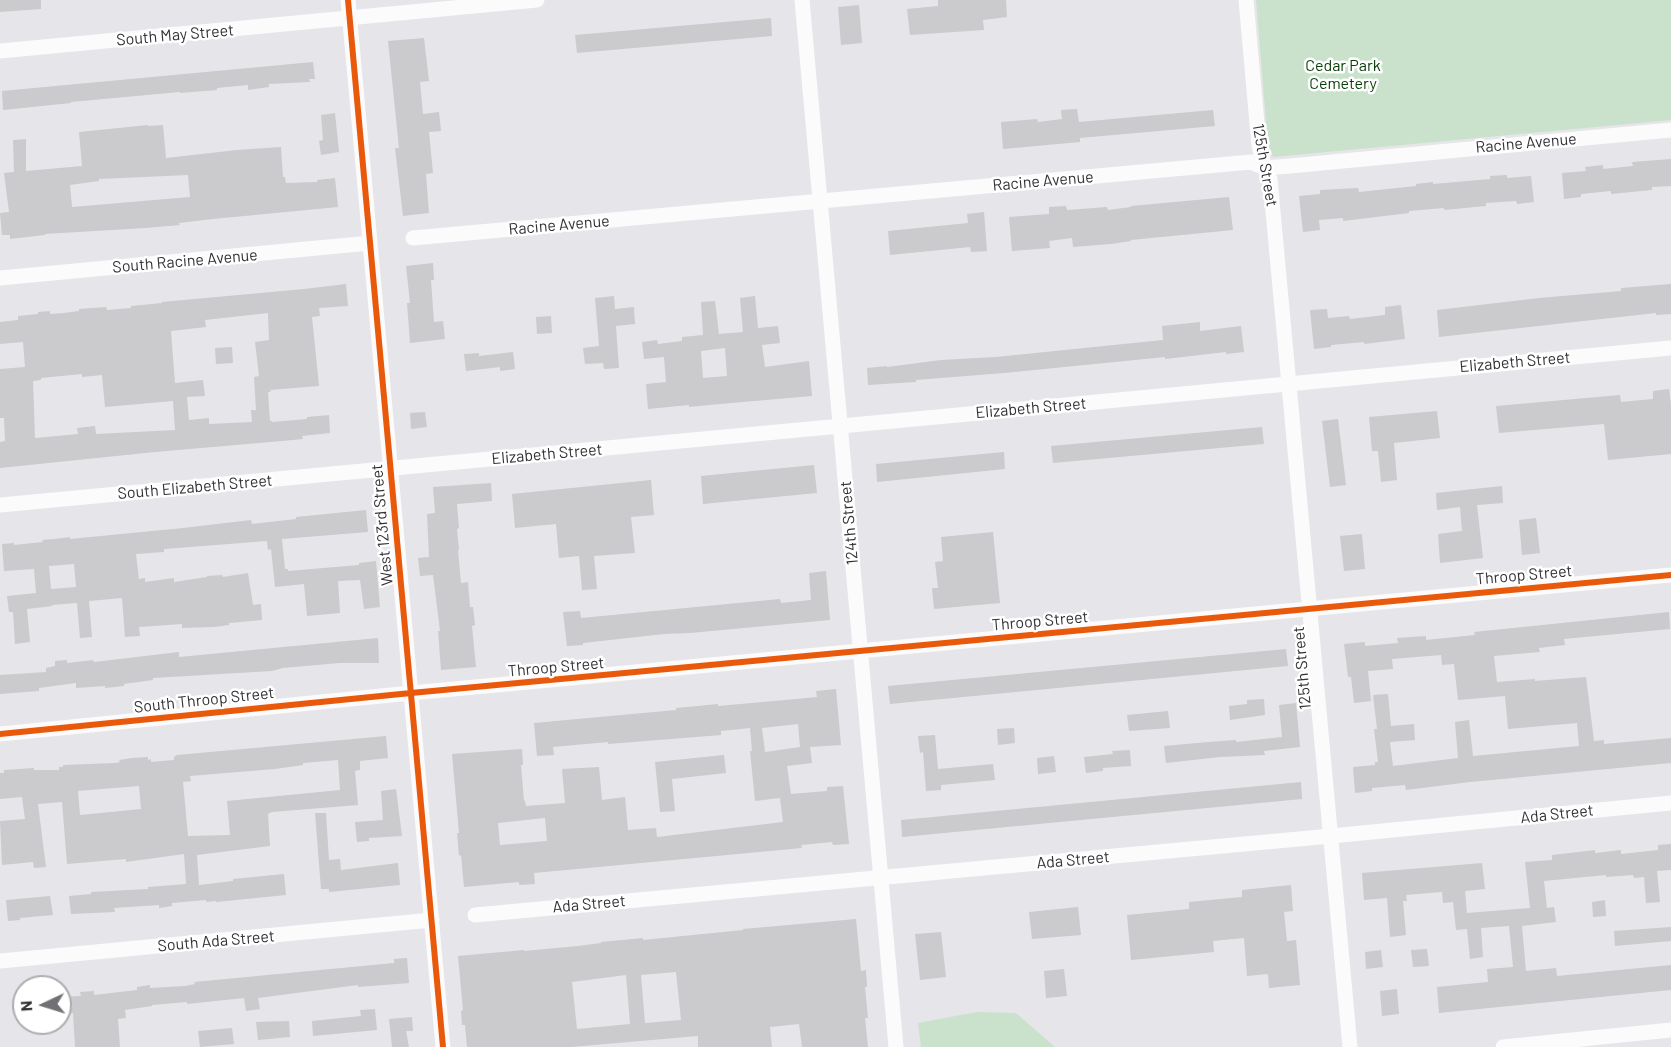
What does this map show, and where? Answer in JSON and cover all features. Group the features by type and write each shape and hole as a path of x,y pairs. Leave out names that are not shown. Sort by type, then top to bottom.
{"street":[{"name":"West 123rd Street","path":"348,0 443,1047"},
{"name":"South May Street","path":"0,51 537,0"},
{"name":"124th Street","path":"802,0 896,1047"},
{"name":"125th Street","path":"1246,0 1259,146 1270,179 1350,1047"},
{"name":"Racine Avenue","path":"413,238 1252,162 1265,168 1671,130"},
{"name":"South Racine Avenue","path":"0,278 370,243"},
{"name":"Elizabeth Street","path":"391,469 1671,348"},
{"name":"South Elizabeth Street","path":"0,506 391,469"},
{"name":"Throop Street","path":"411,693 1671,575"},
{"name":"South Throop Street","path":"0,734 411,693"},
{"name":"Ada Street","path":"475,915 1671,803"},
{"name":"South Ada Street","path":"0,961 432,920"},
{"path":"1503,1047 1671,1030"}],"green space":[{"name":"Cedar Park Cemetery","path":"1256,0 1671,0 1671,120 1273,157 1268,145"},
{"path":"977,1012 1016,1013 1055,1047 921,1047 918,1023"}],"building":[{"path":"0,0 41,0 41,9 0,12"},
{"path":"938,0 1006,0 1007,17 983,20 984,30 910,35 907,9 938,6"},
{"path":"859,5 862,43 841,45 838,7"},
{"path":"771,18 772,36 577,53 575,35"},
{"path":"424,38 429,81 420,82 423,114 439,112 441,131 429,132 433,173 426,174 429,213 403,216 395,148 399,148 388,41"},
{"path":"313,62 315,79 309,79 310,82 269,84 269,87 248,90 248,85 217,88 217,90 3,110 2,91"},
{"path":"1077,109 1079,122 1213,110 1215,126 1080,138 1080,142 1003,149 1001,122 1037,119 1038,122 1062,119 1061,110"},
{"path":"335,113 339,152 321,155 319,141 323,140 321,115"},
{"path":"163,125 166,158 281,147 283,177 286,183 317,182 317,180 335,178 338,207 145,228 45,234 10,239 10,235 2,235 0,213 9,212 4,173 14,172 13,140 26,139 26,171 82,166 79,132","holes":["188,175 190,197 72,207 70,185 99,181 99,179"]},
{"path":"1671,159 1671,186 1611,194 1611,191 1581,194 1581,197 1564,199 1562,173 1586,171 1585,167 1603,165 1603,169 1633,166 1632,162"},
{"path":"1507,175 1507,178 1531,176 1534,202 1486,203 1486,206 1409,211 1409,213 1343,221 1343,218 1319,220 1320,230 1303,232 1299,196 1320,194 1320,190 1358,188 1359,192 1433,182 1433,184 1490,179 1490,176"},
{"path":"1229,197 1233,230 1073,247 1072,238 1049,241 1050,248 1012,251 1009,217 1049,214 1049,207 1066,206 1067,210 1107,207 1108,210"},
{"path":"984,212 987,251 971,252 970,247 890,255 888,231 968,223 967,214"},
{"path":"433,263 434,280 431,280 434,322 443,321 445,339 410,343 407,303 410,303 406,266"},
{"path":"346,284 348,306 319,308 320,316 312,317 319,386 270,390 271,392 268,392 270,421 329,415 330,433 302,436 303,439 0,468 0,442 5,441 4,418 0,418 0,369 25,367 23,342 0,344 0,322 18,320 18,316 38,314 38,312 50,311 50,314 106,307 107,310 131,308 131,306 162,302","holes":["268,313 269,340 255,342 259,376 254,377 256,410 251,410 252,422 209,424 209,418 189,420 187,397 205,396 203,380 175,383 171,331 206,327 205,320","82,374 82,377 102,375 105,407 173,401 175,430 96,434 95,426 77,428 78,434 35,438 33,381 41,380 41,378"]},
{"path":"1671,284 1671,314 1656,315 1656,313 1439,337 1437,310"},
{"path":"614,296 615,309 634,307 635,324 616,326 619,368 604,369 603,363 585,364 583,348 599,346 595,298"},
{"path":"755,296 758,328 778,326 780,343 762,345 765,367 809,361 812,396 648,409 646,384 666,382 664,357 644,359 642,342 657,340 658,344 682,341 682,337 703,335 701,302 715,301 719,334 743,332 740,298","holes":["725,348 727,376 703,378 701,351"]},
{"path":"1401,305 1405,339 1331,345 1331,347 1314,349 1310,310 1327,309 1328,318 1349,316 1350,319 1385,315 1385,307"},
{"path":"551,316 552,333 537,334 536,317"},
{"path":"1200,322 1200,331 1241,326 1244,352 1165,359 1165,357 868,385 867,368 1163,340 1162,326"},
{"path":"232,347 233,363 216,364 215,348"},
{"path":"513,352 515,369 500,371 500,367 466,371 464,354 479,353 479,356"},
{"path":"1669,389 1671,454 1608,460 1604,424 1499,433 1496,406 1620,395 1621,402 1653,399 1653,391"},
{"path":"1437,411 1440,438 1394,443 1397,480 1381,482 1378,451 1372,451 1369,417"},
{"path":"425,412 427,427 411,429 410,413"},
{"path":"1338,419 1346,485 1330,487 1322,421"},
{"path":"1262,427 1264,444 1053,463 1051,446"},
{"path":"1004,452 1005,469 877,482 876,464"},
{"path":"814,465 817,493 703,504 701,476"},
{"path":"651,480 654,515 631,517 635,553 594,556 597,589 582,590 579,556 559,558 556,524 515,528 512,494"},
{"path":"491,483 492,501 457,504 461,583 468,582 470,607 473,607 475,625 472,626 476,667 441,670 438,631 440,631 433,575 420,576 418,558 429,557 427,514 435,513 433,487"},
{"path":"1502,486 1503,503 1477,505 1483,558 1440,563 1438,534 1462,531 1460,507 1437,510 1436,493"},
{"path":"366,510 368,532 282,539 285,569 288,571 359,565 359,563 376,561 380,607 364,609 360,580 338,581 340,613 307,616 304,584 275,587 271,549 268,550 267,541 164,549 164,552 136,554 139,579 145,578 145,582 174,578 174,582 207,576 222,575 223,577 248,573 253,605 261,604 262,620 214,627 182,628 182,624 139,627 140,636 125,637 122,598 89,601 92,637 80,638 77,603 52,605 27,609 30,642 15,644 13,612 9,612 7,596 36,593 34,569 4,571 2,544 14,543 14,545 70,537 70,539 251,520 252,524 296,519 296,517","holes":["74,564 76,587 51,589 49,566"]},
{"path":"1536,518 1540,553 1522,555 1519,520"},
{"path":"993,532 1000,603 934,609 932,588 938,588 935,562 943,561 941,537"},
{"path":"1362,534 1365,569 1344,571 1340,536"},
{"path":"826,571 830,620 664,634 567,646 563,612 580,611 581,618 780,599 781,603 811,600 809,573"},
{"path":"1669,612 1670,629 1564,639 1565,645 1539,648 1540,652 1494,656 1497,682 1586,677 1594,741 1604,740 1604,744 1671,738 1671,763 1406,790 1405,785 1372,788 1372,791 1355,793 1353,767 1375,765 1375,762 1378,762 1373,695 1388,694 1391,726 1414,724 1415,740 1390,742 1393,766 1458,758 1455,722 1469,720 1473,756 1579,746 1577,723 1508,729 1505,696 1458,700 1454,664 1442,665 1441,655 1392,659 1393,669 1368,671 1371,701 1354,703 1344,644 1365,642 1365,646 1398,643 1397,638 1426,636 1426,640 1475,635 1474,632"},
{"path":"378,638 379,663 339,663 272,671 153,678 153,680 105,688 105,686 76,688 76,683 39,688 39,691 0,694 0,675 46,672 46,668 55,666 55,661 67,660 67,663 93,660 94,662 179,652 179,657"},
{"path":"1286,649 1288,666 890,704 888,686"},
{"path":"836,689 841,745 810,747 812,763 787,766 791,794 827,791 827,787 843,786 849,844 833,845 832,842 801,845 802,848 534,873 535,884 519,885 519,882 464,887 461,855 459,856 452,754 522,749 523,765 521,765 526,806 565,803 562,769 599,767 602,800 625,797 628,830 656,828 657,837 783,822 780,798 755,801 750,728 721,731 721,735 553,747 554,755 537,756 534,723 718,704 718,706 817,697 816,691","holes":["798,724 800,747 765,752 762,728","545,818 547,841 500,845 498,823"]},
{"path":"1264,699 1265,715 1230,720 1229,706 1247,704 1247,700"},
{"path":"1296,703 1300,747 1264,751 1265,755 1166,763 1164,746 1282,737 1279,705"},
{"path":"1168,711 1170,728 1129,731 1127,715"},
{"path":"1014,728 1015,743 998,745 997,729"},
{"path":"935,735 938,769 993,764 995,780 941,785 941,790 926,791 923,752 920,753 918,736"},
{"path":"386,736 388,758 360,761 360,770 355,771 358,805 272,812 268,814 270,846 197,855 199,885 284,874 286,895 216,902 206,902 206,900 172,903 172,906 159,908 159,905 114,908 115,912 71,914 69,896 186,884 184,854 126,862 126,859 67,864 62,802 38,804 46,867 34,868 33,862 2,865 0,821 25,819 22,797 0,799 0,773 4,773 4,770 34,768 34,770 59,770 59,767 63,765 116,763 120,762 119,760 132,758 148,757 151,762 174,760 177,755","holes":["338,760 340,790 227,801 230,835 188,836 183,782 191,781 190,776 275,769 303,765 303,763","139,786 141,809 80,815 78,791"]},
{"path":"1130,750 1131,766 1103,768 1103,771 1086,773 1084,757"},
{"path":"724,755 726,773 672,779 675,811 660,812 655,762"},
{"path":"1054,756 1056,772 1038,774 1037,758"},
{"path":"1301,782 1302,799 902,837 901,820"},
{"path":"396,789 402,836 369,838 369,841 357,842 355,822 383,820 381,791"},
{"path":"315,813 326,813 329,860 340,859 341,870 398,863 400,885 329,892 329,889 321,889"},
{"path":"1671,844 1671,870 1657,871 1660,902 1646,903 1644,877 1634,878 1633,875 1606,877 1606,875 1544,881 1547,908 1554,907 1556,922 1522,926 1526,971 1556,968 1557,976 1671,965 1671,990 1439,1013 1437,987 1488,982 1487,969 1513,967 1509,926 1481,928 1483,957 1470,959 1467,929 1456,930 1453,902 1443,903 1442,892 1406,895 1407,901 1403,901 1406,935 1390,937 1387,898 1364,900 1362,873 1482,863 1485,889 1465,891 1467,913 1530,908 1525,862 1552,860 1552,855 1595,850 1595,853 1621,850 1621,854 1658,850 1658,845"},
{"path":"1291,885 1293,911 1284,912 1287,941 1296,940 1300,985 1269,988 1268,974 1247,976 1244,938 1213,941 1214,952 1131,960 1127,915 1189,909 1189,902 1242,897 1242,890"},
{"path":"50,896 53,915 8,921 6,900"},
{"path":"1605,900 1606,916 1593,917 1592,902"},
{"path":"1078,907 1081,935 1032,939 1029,912"},
{"path":"856,919 861,971 866,970 868,1018 865,1018 868,1047 802,1047 799,1024 770,1027 772,1047 698,1047 698,1036 571,1047 467,1047 465,1025 462,1025 461,1011 463,1010 458,956","holes":["676,972 681,1020 645,1023 641,975","626,975 630,1024 577,1029 572,982"]},
{"path":"1671,927 1671,941 1615,946 1614,931"},
{"path":"941,932 946,977 920,980 915,934"},
{"path":"1427,949 1429,966 1413,967 1411,950"},
{"path":"1381,950 1383,967 1366,969 1365,952"},
{"path":"407,958 409,983 358,987 358,985 258,998 260,1009 246,1011 244,998 152,1005 125,1010 126,1018 118,1019 120,1047 75,1047 72,996 81,996 80,992 94,991 94,995 137,990 137,987 150,985 150,988 185,986 195,984 194,982 394,963 394,959"},
{"path":"1064,969 1067,996 1046,998 1044,971"},
{"path":"1397,989 1399,1014 1382,1016 1380,991"},
{"path":"375,1009 377,1030 313,1036 312,1021 361,1016 360,1010"},
{"path":"412,1017 413,1031 406,1031 409,1047 392,1047 389,1019"},
{"path":"289,1021 290,1037 258,1040 256,1022"},
{"path":"232,1028 234,1044 200,1047 198,1031"}],"cycle path":[{"path":"348,0 443,1047"},
{"path":"0,734 411,693 1671,575"}]}
